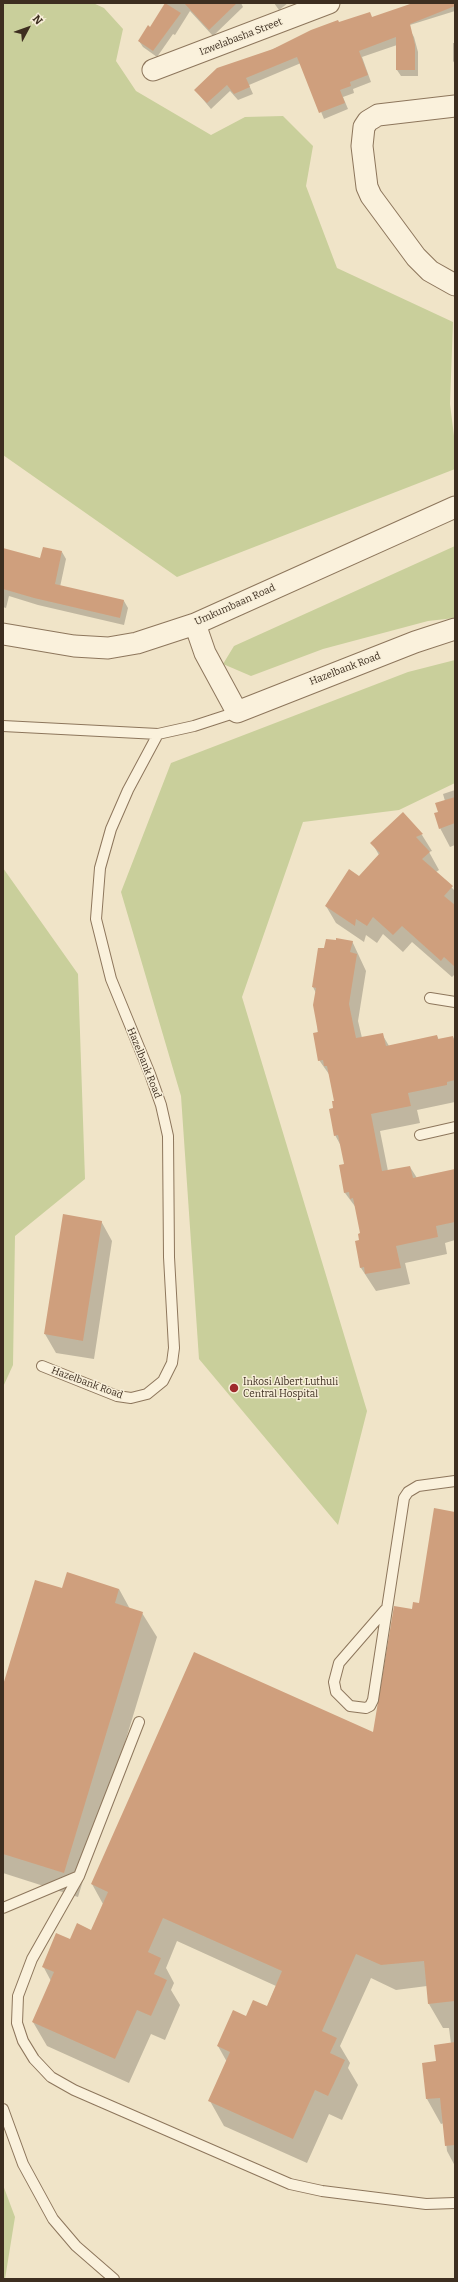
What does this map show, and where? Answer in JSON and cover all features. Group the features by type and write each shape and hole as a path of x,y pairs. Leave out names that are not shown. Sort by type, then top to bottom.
{"street":[{"name":"Izwelabasha Street","path":"153,70 328,3"},
{"path":"455,106 378,115 368,121 364,127 362,146 367,187 379,208 416,257 430,271 455,285"},
{"name":"Umkumbaan Road","path":"3,634 74,646 108,648 137,643 194,624 455,506"},
{"path":"194,624 205,654 237,712"},
{"name":"Hazelbank Road","path":"237,712 408,644 455,629"}],"lane":[{"name":"Hazelbank Road","path":"42,1366 117,1396 130,1398 147,1394 163,1381 172,1363 174,1348 169,1257 168,1136 161,1105 150,1074 111,979 96,920 100,868 111,829 128,790 158,734 194,726 237,712"},
{"path":"3,726 158,734"},
{"path":"430,998 455,1002"},
{"path":"420,1135 455,1127"},
{"path":"386,1610 339,1663 334,1682 336,1692 341,1699 350,1706 366,1708 370,1706 373,1700 404,1498 408,1492 418,1486 455,1481"},
{"path":"139,1722 79,1876 32,1958 18,1996 17,2023 23,2041 34,2059 51,2077 74,2090 290,2184 322,2191 426,2204 455,2203"},
{"path":"3,1908 79,1876"},
{"path":"3,2109 23,2164 37,2194 53,2219 76,2246 114,2279"}],"green space":[{"path":"3,3 93,3 104,8 123,29 116,61 136,91 211,135 245,117 283,116 313,146 306,186 337,268 453,322 450,404 455,444 455,469 177,577 3,455"},
{"path":"455,546 455,618 428,621 323,649 251,676 223,664 234,646"},
{"path":"455,660 455,783 399,810 303,822 242,997 367,1411 338,1525 199,1359 181,1096 121,892 171,763 408,672"},
{"path":"3,868 78,974 85,1179 15,1236 13,1365 3,1387"},
{"path":"3,2185 15,2217 5,2279 3,2279"}],"building":[{"path":"165,3 181,13 153,51 138,41 148,25 150,27"},
{"path":"184,3 237,3 209,30"},
{"path":"413,3 455,3 455,6 410,24 415,45 415,70 396,70 396,37 359,51 368,75 350,82 351,86 340,90 345,103 319,113 297,57 246,78 250,87 234,94 227,85 207,103 194,90 217,68 273,49 311,30 338,20 339,22 370,12 372,17"},
{"path":"43,547 62,551 55,584 124,600 120,618 34,598 3,589 3,548 40,558"},
{"path":"455,797 455,823 439,829 434,813 438,812 435,803"},
{"path":"403,812 423,834 416,837 430,852 422,859 453,886 444,896 455,905 455,967 444,957 441,961 402,926 393,935 373,917 367,926 356,919 355,926 325,906 349,869 359,876 380,853 370,843"},
{"path":"336,938 353,941 350,952 357,954 349,1004 356,1038 383,1033 386,1046 437,1035 438,1039 453,1036 455,1045 455,1080 447,1082 447,1085 408,1093 411,1106 371,1114 382,1171 410,1166 413,1178 455,1169 455,1222 436,1226 438,1237 396,1246 401,1268 365,1274 364,1267 360,1268 355,1241 359,1240 358,1234 360,1233 353,1198 350,1199 349,1192 344,1193 339,1165 344,1164 338,1135 334,1136 329,1109 333,1108 332,1101 334,1101 327,1066 324,1066 323,1060 318,1061 313,1033 318,1032 313,1005 316,988 312,987 318,948 324,948 326,939 336,940"},
{"path":"63,1214 102,1221 83,1341 44,1334"},
{"path":"434,1508 455,1512 455,2001 428,2004 424,1961 381,1965 356,1954 322,2031 337,2038 330,2053 345,2060 328,2096 315,2090 293,2139 208,2101 230,2052 217,2046 233,2010 246,2016 253,2000 267,2006 282,1971 163,1918 148,1952 161,1958 154,1974 167,1980 151,2016 137,2010 115,2059 32,2022 54,1972 42,1967 56,1933 70,1939 77,1923 91,1930 108,1892 91,1884 194,1652 373,1732 394,1606 412,1609 413,1602 419,1603"},
{"path":"67,1572 119,1589 115,1603 143,1612 64,1873 3,1854 3,1685 35,1580 62,1588"},
{"path":"455,2042 455,2145 445,2146 440,2098 426,2099 422,2063 436,2061 434,2045"}],"place":[{"name":"Inkosi Albert Luthuli Central Hospital","path":"234,1388"}]}
